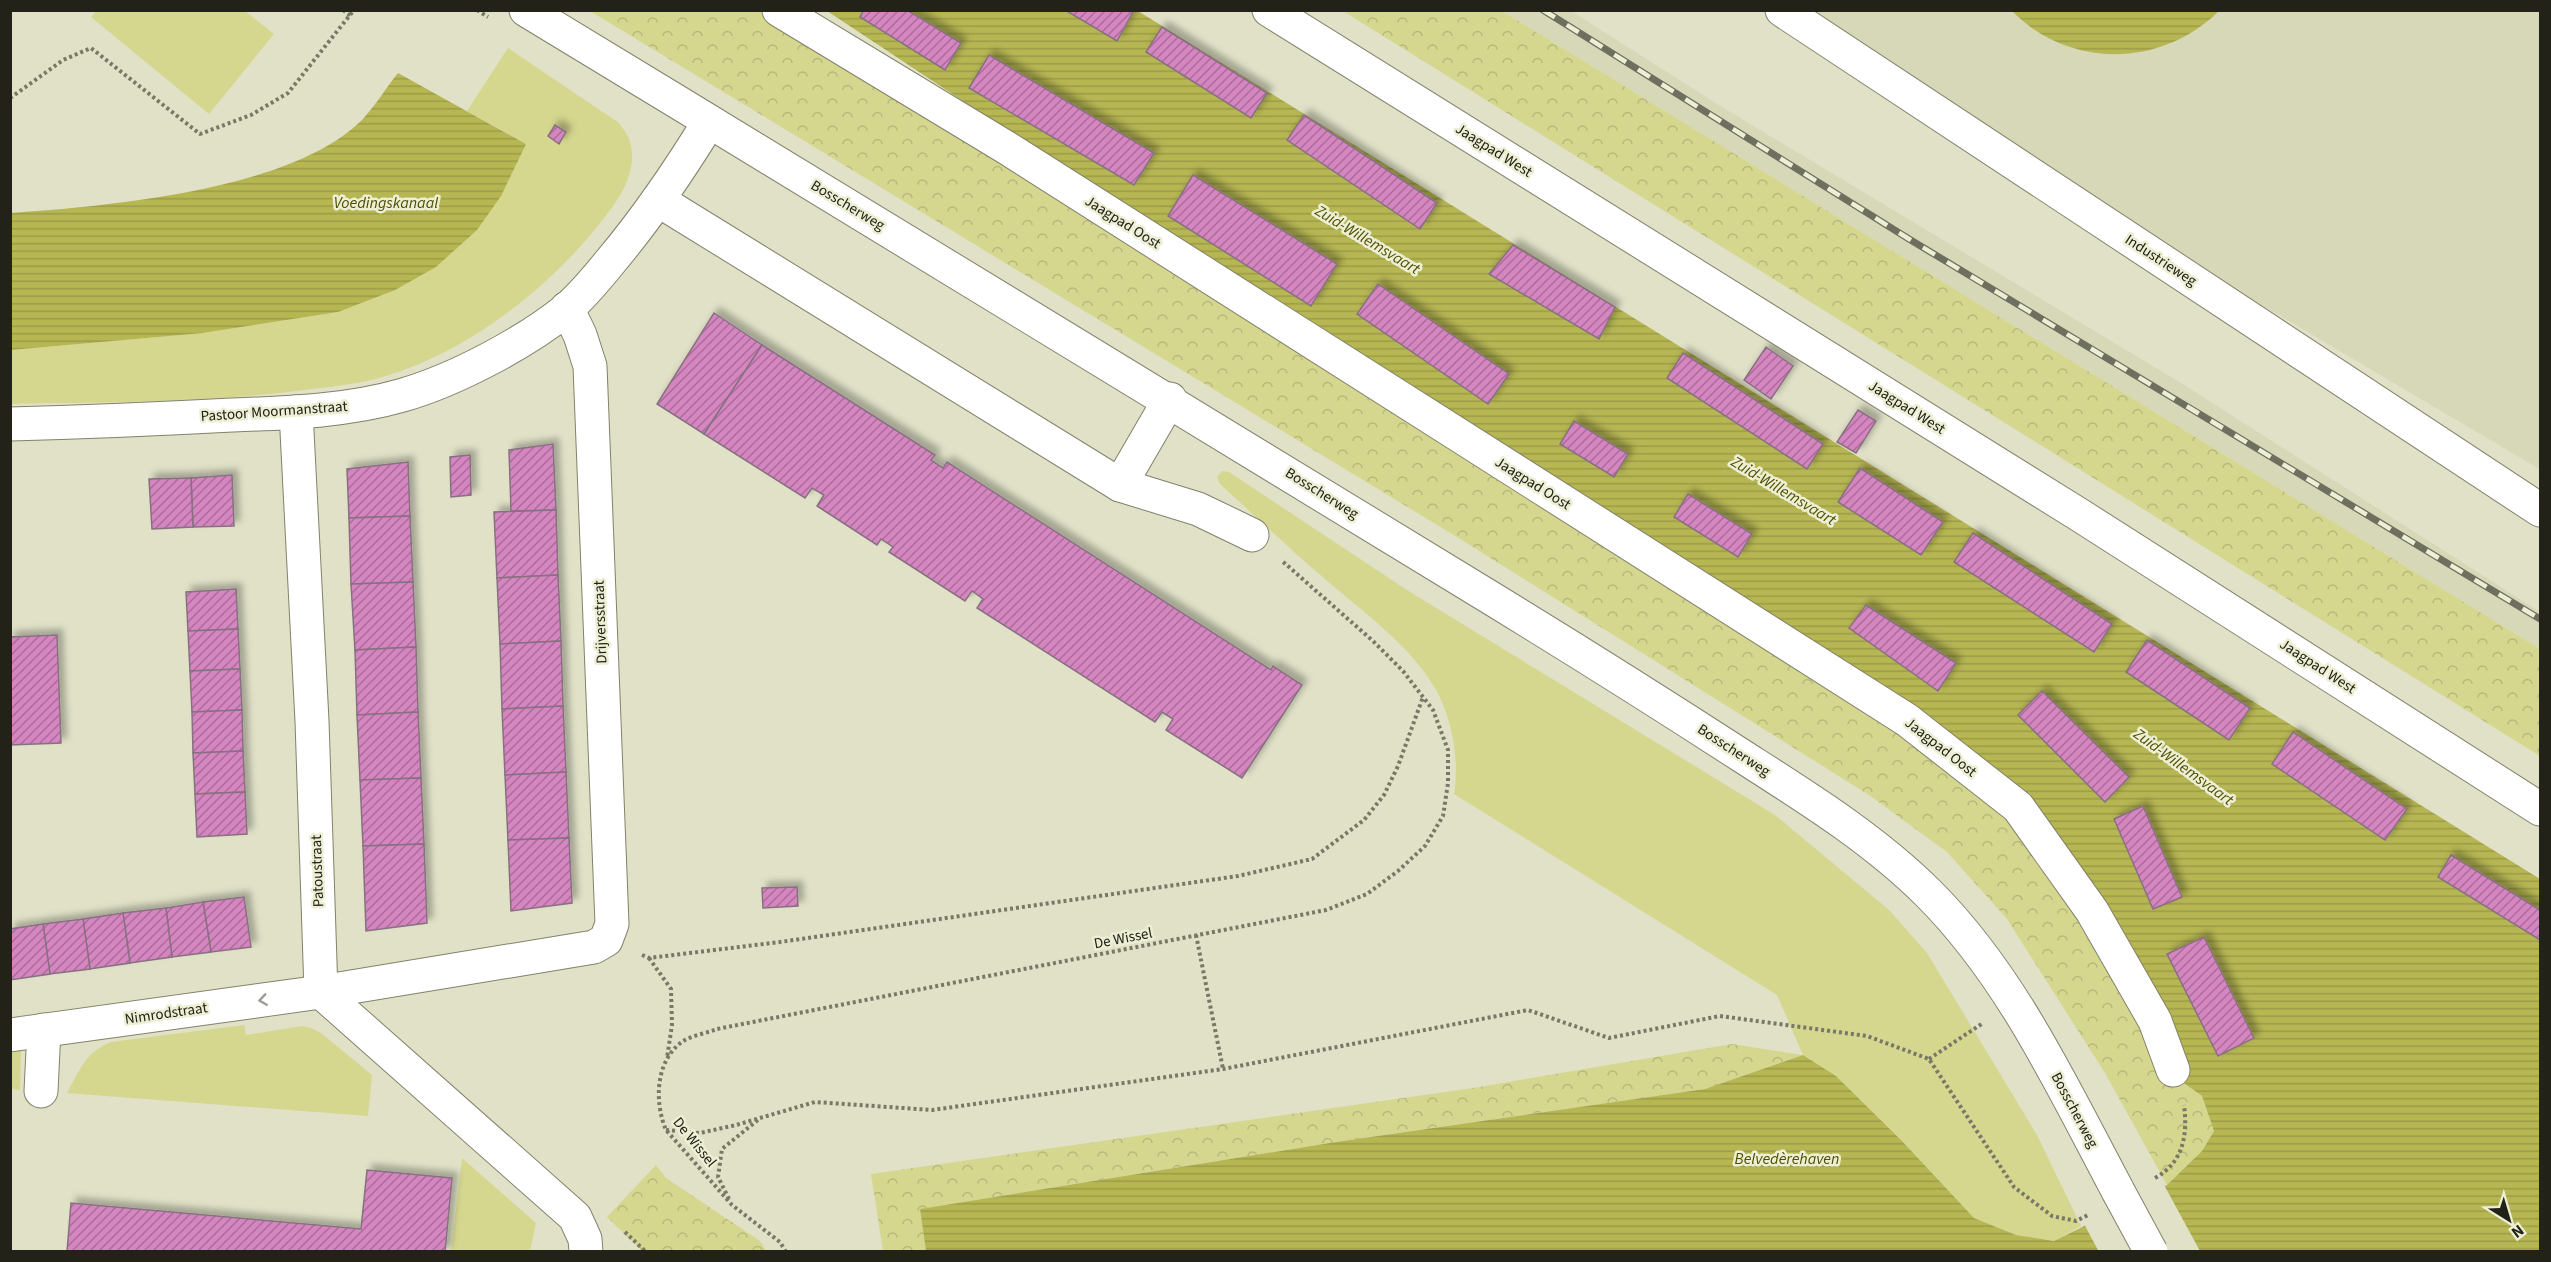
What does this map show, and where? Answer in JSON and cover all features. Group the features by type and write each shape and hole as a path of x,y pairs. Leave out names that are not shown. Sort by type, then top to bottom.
{"street":[{"name":"Bosscherweg","path":"526,10 1170,399 1653,698 1785,783 1901,868 1951,917 2002,986 2049,1061 2151,1251"},
{"name":"Jaagpad Oost","path":"779,10 1007,148 1907,720 2018,807 2092,911 2155,1021 2173,1070"},
{"name":"Jaagpad West","path":"1269,10 2078,514 2541,809"},
{"name":"Industrieweg","path":"1782,10 2541,510"},
{"name":"Pastoor Moormanstraat","path":"10,424 297,412 378,401 425,388 495,355 567,308 606,267 658,200 710,122"},
{"path":"658,200 1120,484 1198,509 1252,535"},
{"name":"Drijversstraat","path":"567,308 580,335 590,366 612,924 606,940"},
{"path":"1120,484 1170,399"},
{"name":"Patoustraat","path":"297,412 312,721 321,992"},
{"name":"Nimrodstraat","path":"10,1035 321,992 594,947 606,940"},
{"path":"321,992 574,1217 585,1239 586,1251"},
{"path":"41,1091 44,1030"}],"path":[{"path":"343,10 351,16"},
{"path":"10,98 63,60 91,48 200,134 251,115 288,93 354,10"},
{"name":"De Wissel","path":"786,1251 780,1242 732,1205 666,1130 660,1117 660,1083 667,1058 685,1041 717,1029 1326,910 1367,894 1398,871 1425,846 1443,816 1448,783 1448,750 1433,710 1403,671 1373,641 1252,535"},
{"path":"606,940 649,958 780,942 1238,876 1312,859 1364,820 1384,795 1398,766 1423,696"},
{"path":"1196,936 1223,1069"},
{"path":"649,958 671,989 672,1025 667,1058"},
{"path":"666,1130 700,1133 815,1102 932,1110 1223,1069 1528,1010 1609,1038 1720,1016 1867,1036 1929,1059 1975,1027"},
{"path":"732,1205 718,1177 722,1149 762,1117"}],"shaded area":[{"path":"1502,11 1571,11 1722,107 2181,383 2540,612 2540,649"},
{"path":"1764,11 2540,11 2540,470 2536,467"}],"green space":[{"path":"97,10 245,11 274,34 209,114 91,17"},
{"path":"590,11 763,11 2008,787 2181,1081 2202,1096 2214,1131 2202,1151 2167,1185 2105,1073 2007,919 1947,852 1869,795 1457,537"},
{"path":"1343,11 1502,11 2540,649 2540,756"},
{"path":"508,48 619,123 626,132 632,154 629,177 624,188 597,227 550,277 494,322 464,342 432,358 367,381 225,398 11,404 10,350 203,333 338,312 526,144 467,111"},
{"path":"1222,471 1229,472 1410,592 1775,815 1889,910 1927,953 2037,1135 2081,1226 2054,1241 2016,1235 1974,1218 1902,1141 1836,1076 1803,1055 1777,995 1454,794 1456,768 1450,726 1441,700 1424,672 1384,629 1220,484 1217,477"},
{"path":"244,1025 246,1035 302,1026 321,1033 372,1075 368,1116 67,1093 89,1056 111,1042"},
{"path":"1732,1044 1803,1055 1705,1089 1336,1142 920,1209 926,1251 883,1251 871,1174 1473,1088"},
{"path":"21,1050 20,1090 11,1089 11,1052"},
{"path":"462,1158 536,1223 530,1251 451,1251"},
{"path":"656,1165 666,1178 760,1241 766,1251 642,1251 607,1217"}],"water":[{"path":"827,11 1138,11 2540,879 2540,1251 926,1251 920,1209 1336,1142 1705,1089 1803,1055 1836,1076 1902,1141 1974,1218 2016,1235 2054,1241 2167,1185 2202,1151 2214,1131 2202,1096 2181,1081 2029,807"},
{"path":"2012,11 2219,11 2196,30 2170,43 2143,51 2115,54 2087,52 2060,43 2035,30"},
{"name":"Voedingskanaal","path":"398,73 526,144 501,196 477,230 436,267 395,290 338,312 203,333 11,350 11,213 97,206 146,199 245,179 290,164 330,144 362,120"}],"pier":[{"path":"2163,1183 2200,1251 2099,1252 2083,1222"}],"building":[{"path":"864,10 907,10 961,43 945,70 860,17"},
{"path":"1065,10 1134,10 1117,41"},
{"path":"1162,27 1267,93 1251,118 1146,52"},
{"path":"989,55 1154,153 1134,185 969,88"},
{"path":"1304,115 1437,203 1420,229 1287,140"},
{"path":"555,125 566,132 559,144 548,136"},
{"path":"1193,175 1337,264 1311,306 1168,216"},
{"path":"1513,245 1615,307 1599,339 1489,274"},
{"path":"1378,284 1509,374 1488,404 1357,314"},
{"path":"714,313 762,345 704,434 657,404"},
{"path":"762,345 935,455 931,460 943,468 947,462 1271,670 1273,666 1302,685 1242,778 1166,730 1173,719 1162,712 1155,722 977,608 983,599 972,591 965,601 889,552 893,547 881,539 877,545 817,506 824,495 812,488 805,498 704,434"},
{"path":"1766,347 1793,366 1771,399 1744,380"},
{"path":"1683,353 1823,444 1807,469 1667,378"},
{"path":"1858,410 1876,421 1856,453 1837,442"},
{"path":"1574,421 1628,454 1614,477 1560,444"},
{"path":"553,444 556,510 511,511 509,450"},
{"path":"470,455 471,495 451,497 450,457"},
{"path":"408,462 410,516 349,518 347,469"},
{"path":"1860,468 1943,522 1921,555 1838,502"},
{"path":"232,475 234,526 193,527 191,478"},
{"path":"191,478 193,527 152,529 149,479"},
{"path":"1688,494 1752,534 1738,557 1674,517"},
{"path":"556,510 558,575 497,578 494,512"},
{"path":"410,516 413,582 351,584 349,518"},
{"path":"1973,533 2112,624 2094,652 1954,562"},
{"path":"558,575 561,641 500,644 497,578"},
{"path":"413,582 416,647 355,650 351,584"},
{"path":"236,589 238,629 188,631 186,592"},
{"path":"1866,605 1956,663 1938,691 1849,628"},
{"path":"238,629 240,669 190,671 188,631"},
{"path":"57,635 61,743 10,745 10,637"},
{"path":"2147,640 2250,708 2229,740 2126,672"},
{"path":"561,641 563,706 502,709 500,644"},
{"path":"416,647 418,712 357,715 355,650"},
{"path":"240,669 242,710 192,712 190,671"},
{"path":"2042,691 2129,777 2105,802 2018,715"},
{"path":"563,706 566,772 505,775 502,709"},
{"path":"242,710 243,751 193,753 192,712"},
{"path":"418,712 421,778 360,780 357,715"},
{"path":"2293,732 2407,809 2385,840 2272,764"},
{"path":"243,751 245,792 195,794 193,753"},
{"path":"566,772 569,838 508,840 505,775"},
{"path":"421,778 424,844 363,846 360,780"},
{"path":"245,792 247,834 197,837 195,794"},
{"path":"2143,806 2182,897 2153,909 2114,819"},
{"path":"569,838 572,903 511,911 508,840"},
{"path":"424,844 427,923 366,931 363,846"},
{"path":"2451,855 2540,910 2540,940 2438,877"},
{"path":"797,887 798,906 763,908 762,888"},
{"path":"244,897 251,947 211,952 203,902"},
{"path":"203,902 211,952 172,957 166,908"},
{"path":"166,908 172,957 130,963 123,913"},
{"path":"123,913 130,963 90,969 83,919"},
{"path":"83,919 90,969 50,974 43,924"},
{"path":"43,924 50,974 10,980 10,929"},
{"path":"2204,937 2254,1038 2218,1056 2167,954"},
{"path":"367,1170 452,1178 445,1252 67,1252 71,1203 361,1229"}],"railway":[{"path":"1543,10 1909,239 2540,619"}],"water label":[{"name":"Zuid-Willemsvaart","path":"1368,239"},
{"name":"Zuid-Willemsvaart","path":"1784,490"},
{"name":"Zuid-Willemsvaart","path":"2184,766"},
{"name":"Belvedèrehaven","path":"1787,1158"}]}
